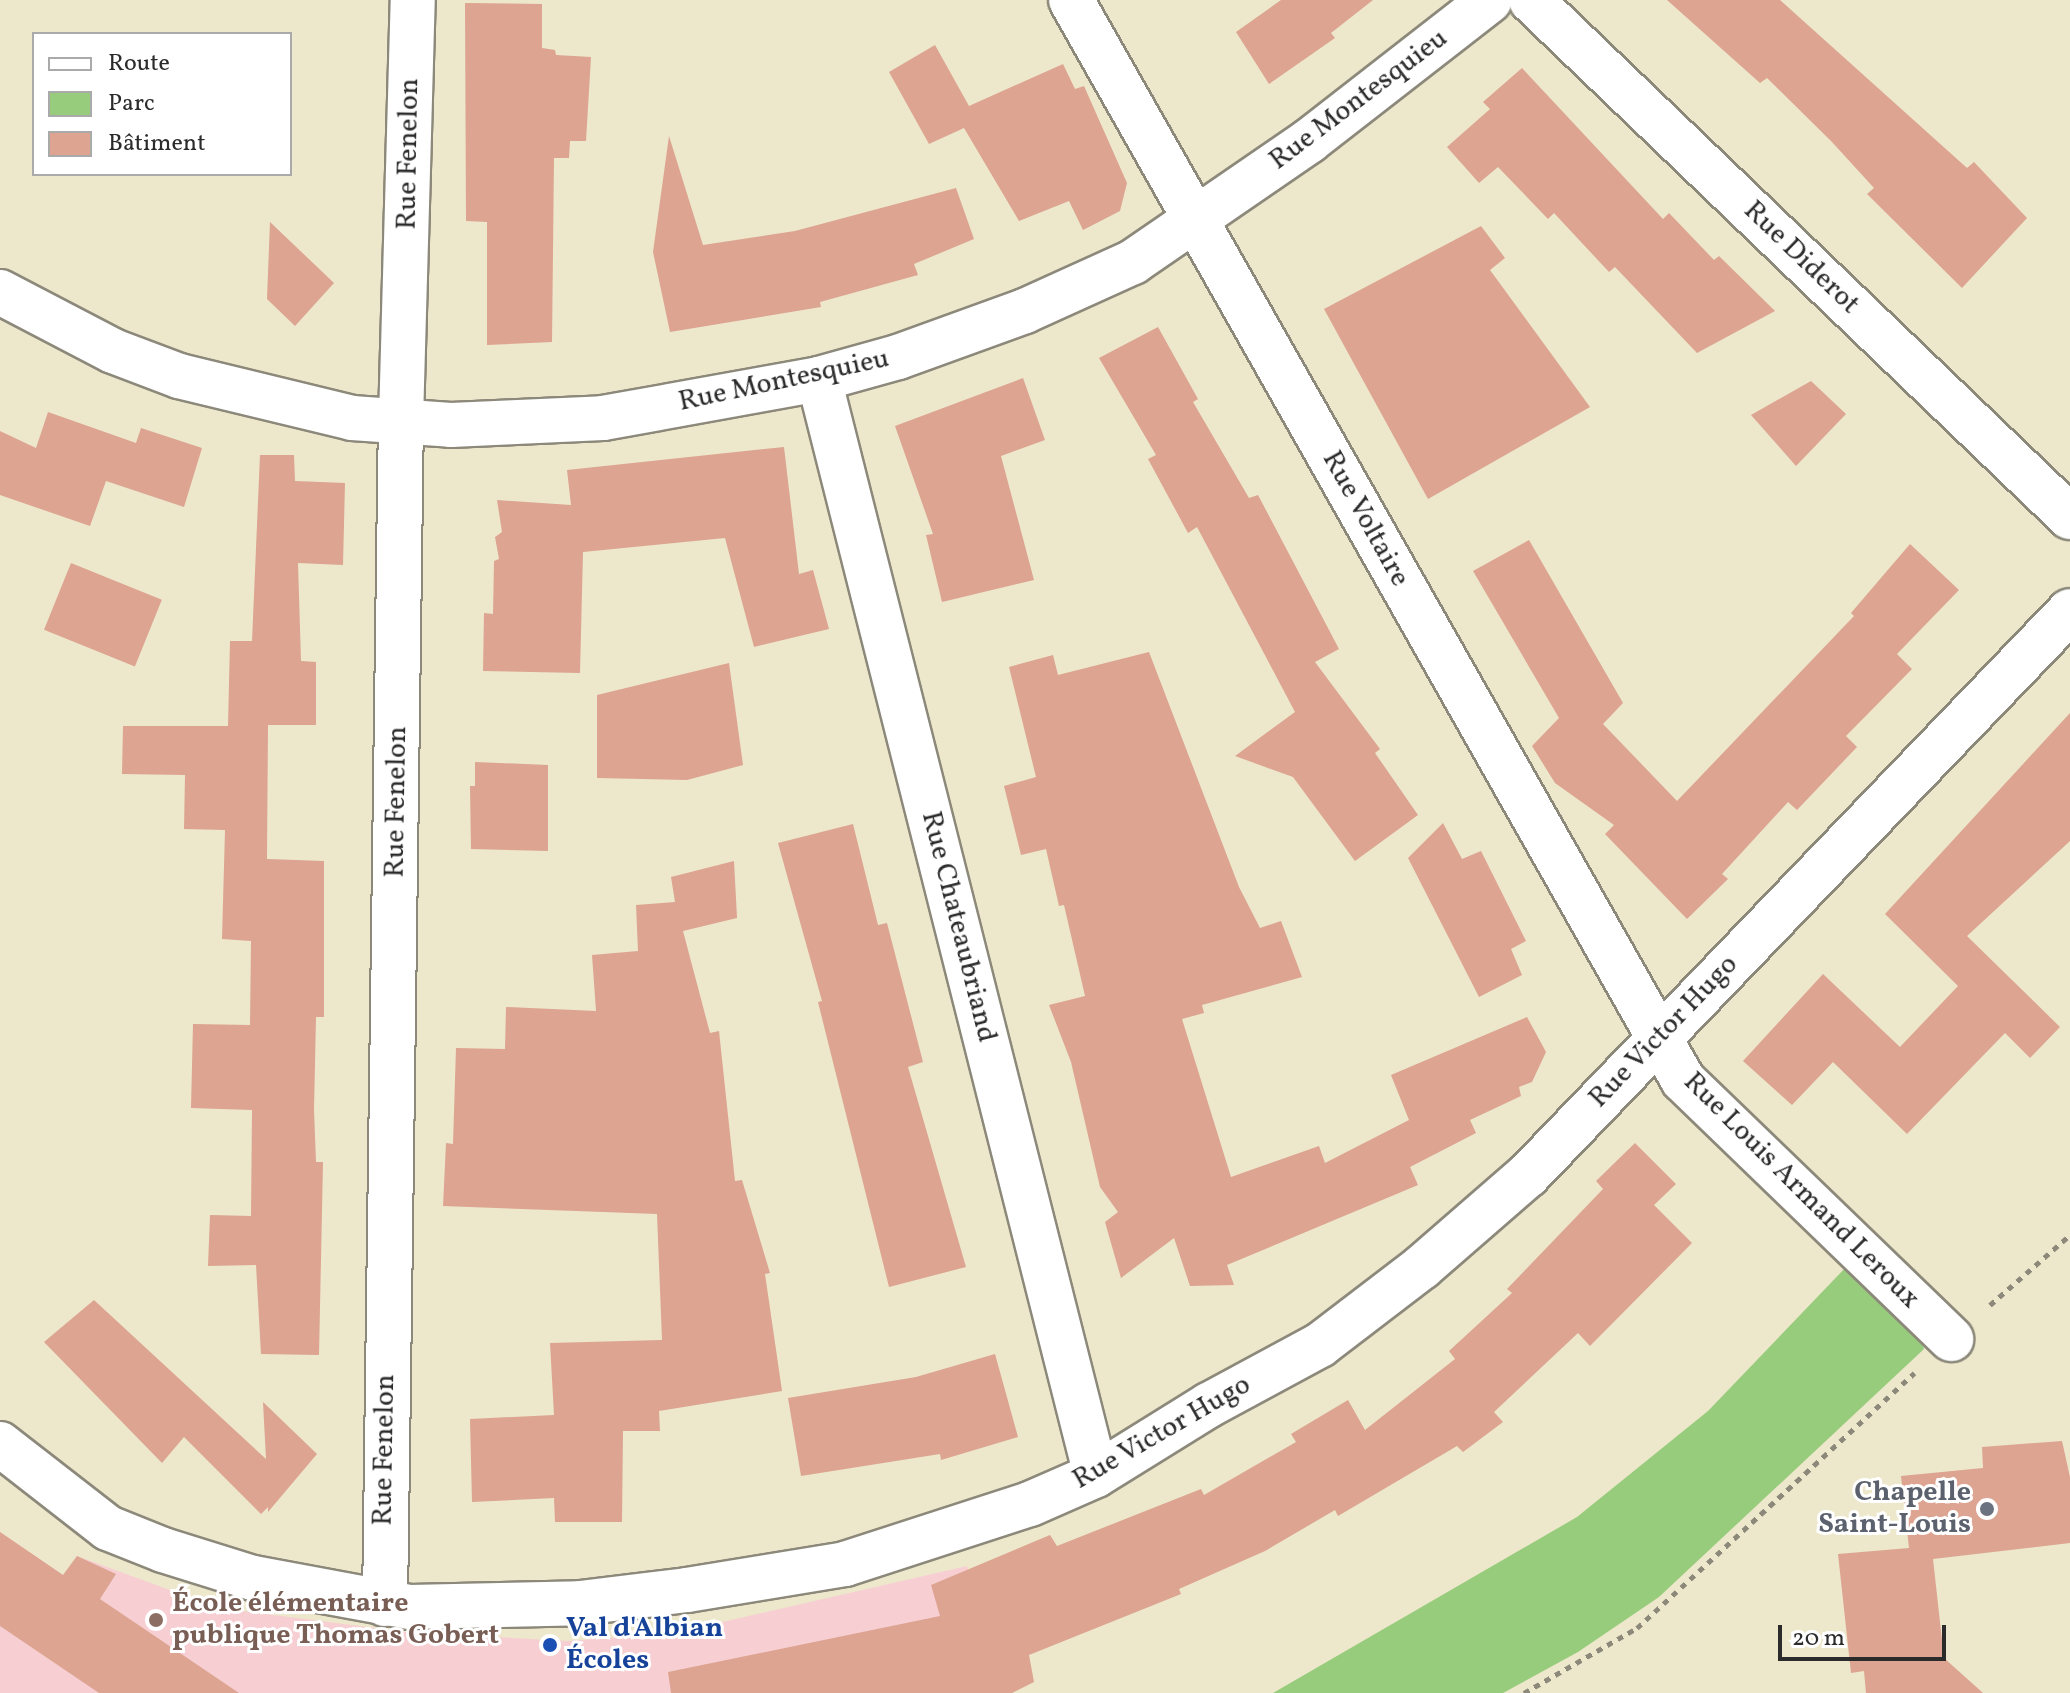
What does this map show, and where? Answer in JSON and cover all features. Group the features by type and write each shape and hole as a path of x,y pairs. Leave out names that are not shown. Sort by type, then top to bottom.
{"street":[{"name":"Rue Fenelon","path":"385,1604 401,420 413,0"},
{"name":"Rue Voltaire","path":"1071,0 1658,1038"},
{"name":"Rue Montesquieu","path":"0,292 113,351 179,376 352,418 451,425 603,418 819,379 898,357 1025,311 1133,262 1335,122 1490,0"},
{"name":"Rue Diderot","path":"1531,0 2070,517"},
{"name":"Rue Chateaubriand","path":"819,379 1096,1475"},
{"name":"Rue Victor Hugo","path":"0,1444 108,1528 253,1578 385,1604 467,1609 580,1603 845,1564 1030,1504 1096,1475 1209,1405 1320,1345 1422,1267 1528,1175 2070,611"},
{"name":"Rue Louis Armand Leroux","path":"1658,1038 1683,1080 1951,1339"}],"path":[{"path":"1524,1693 1637,1628 1951,1339 2070,1235"}],"shaded area":[{"name":"École élémentaire publique Thomas Gobert","path":"0,1532 63,1575 77,1556 219,1608 406,1632 567,1641 674,1633 967,1566 1010,1693 0,1693"}],"green space":[{"path":"1848,1265 1919,1334 1924,1349 1659,1597 1578,1652 1503,1693 1273,1693 1577,1517 1708,1411"}],"building":[{"path":"1281,0 1373,0 1331,33 1335,38 1269,84 1236,32"},
{"path":"1667,0 1780,0 1967,168 1974,162 2027,218 1962,288 1867,194 1874,188 1767,78 1760,83"},
{"path":"465,3 542,4 542,48 555,50 556,55 591,57 586,141 570,141 569,158 554,158 552,342 487,345 487,222 466,221"},
{"path":"935,45 969,106 1063,64 1075,89 1084,86 1127,183 1120,211 1083,230 1069,201 1019,221 964,128 929,144 889,72"},
{"path":"1522,68 1663,219 1669,213 1714,260 1719,256 1775,311 1697,353 1615,267 1609,272 1554,213 1548,219 1498,167 1479,183 1447,147 1490,109 1483,102"},
{"path":"669,136 703,245 795,231 956,188 974,239 914,264 918,275 820,302 821,307 670,332 653,252"},
{"path":"270,222 334,283 295,326 267,299"},
{"path":"1481,226 1505,258 1490,270 1590,407 1428,499 1324,309"},
{"path":"1158,327 1198,399 1193,402 1249,498 1258,495 1339,649 1315,662 1380,749 1375,753 1418,815 1355,861 1293,777 1235,756 1295,712 1197,527 1188,533 1148,459 1156,455 1099,358"},
{"path":"1023,378 1045,440 1001,456 1034,580 942,602 926,535 933,534 895,426"},
{"path":"1811,381 1846,414 1796,466 1751,415"},
{"path":"48,412 136,443 141,428 202,448 184,507 106,481 90,526 0,495 0,431 36,448"},
{"path":"784,447 799,574 813,570 829,629 754,647 725,538 583,552 580,673 483,671 484,613 493,614 494,561 499,559 495,537 502,532 497,500 571,505 567,470"},
{"path":"260,455 294,455 295,481 345,483 343,565 298,563 301,661 316,662 316,725 268,725 267,859 324,861 324,1017 316,1017 314,1110 316,1162 323,1162 319,1355 261,1354 256,1265 208,1266 210,1215 251,1216 252,1110 191,1108 193,1024 250,1025 251,941 222,939 225,830 184,829 185,775 122,774 123,726 228,726 230,641 252,641"},
{"path":"1529,540 1623,703 1603,724 1677,801 1854,616 1851,613 1910,544 1959,590 1897,654 1912,669 1846,736 1857,747 1797,810 1788,802 1722,874 1728,879 1687,919 1605,834 1614,825 1555,783 1532,746 1559,718 1473,571"},
{"path":"71,563 162,600 135,666 44,630"},
{"path":"1149,652 1239,887 1260,928 1281,921 1302,977 1202,1005 1204,1013 1182,1019 1231,1177 1319,1146 1325,1163 1409,1120 1391,1075 1527,1017 1546,1052 1532,1082 1519,1087 1521,1096 1470,1120 1476,1133 1410,1167 1418,1185 1227,1265 1234,1285 1190,1286 1174,1238 1121,1278 1105,1222 1118,1212 1100,1187 1071,1062 1049,1005 1085,996 1064,905 1059,906 1046,849 1021,855 1004,786 1036,777 1009,667 1053,655 1058,675"},
{"path":"729,663 743,765 687,780 597,778 597,695"},
{"path":"2070,713 2070,841 1967,936 2060,1027 2030,1058 2005,1033 1907,1134 1833,1062 1792,1105 1743,1061 1823,974 1900,1047 1958,986 1885,914"},
{"path":"475,762 548,765 548,851 471,849 470,786 475,786"},
{"path":"1443,823 1462,859 1481,851 1526,941 1511,949 1522,975 1479,997 1408,858"},
{"path":"853,824 878,925 887,923 923,1062 908,1067 966,1267 889,1287 818,1002 822,1001 778,843"},
{"path":"734,861 737,918 683,931 710,1033 719,1031 735,1181 742,1180 770,1273 765,1274 782,1391 659,1411 660,1431 623,1431 622,1522 555,1522 554,1498 472,1502 470,1419 554,1415 550,1343 662,1340 657,1214 443,1206 446,1143 453,1144 456,1048 505,1049 506,1007 596,1011 592,955 638,951 636,905 675,902 671,877"},
{"path":"1635,1143 1676,1184 1654,1205 1692,1243 1590,1346 1578,1333 1494,1412 1503,1422 1463,1452 1457,1446 1338,1516 1335,1510 1265,1551 1179,1589 1181,1594 1029,1655 1034,1682 1012,1693 671,1693 668,1672 940,1616 931,1585 1050,1535 1057,1546 1201,1489 1204,1495 1296,1442 1291,1434 1348,1400 1365,1430 1455,1359 1449,1351 1512,1293 1507,1289 1603,1189 1596,1181"},
{"path":"94,1300 266,1459 263,1402 317,1454 268,1512 268,1507 261,1514 184,1437 162,1463 44,1342"},
{"path":"995,1354 1018,1437 941,1460 940,1454 801,1476 788,1398 916,1377"},
{"path":"2062,1441 2070,1477 2070,1543 1933,1559 1944,1658 1983,1693 1866,1693 1864,1671 1851,1673 1838,1554 1909,1548 1901,1476 1983,1468 1982,1447"},
{"path":"0,1532 63,1575 77,1556 116,1574 100,1599 239,1693 99,1693 0,1626"}],"place":[{"name":"Chapelle Saint-Louis","path":"1987,1509"},
{"name":"École élémentaire publique Thomas Gobert","path":"156,1620"},
{"name":"Val d'Albian Écoles","path":"550,1645"}]}
